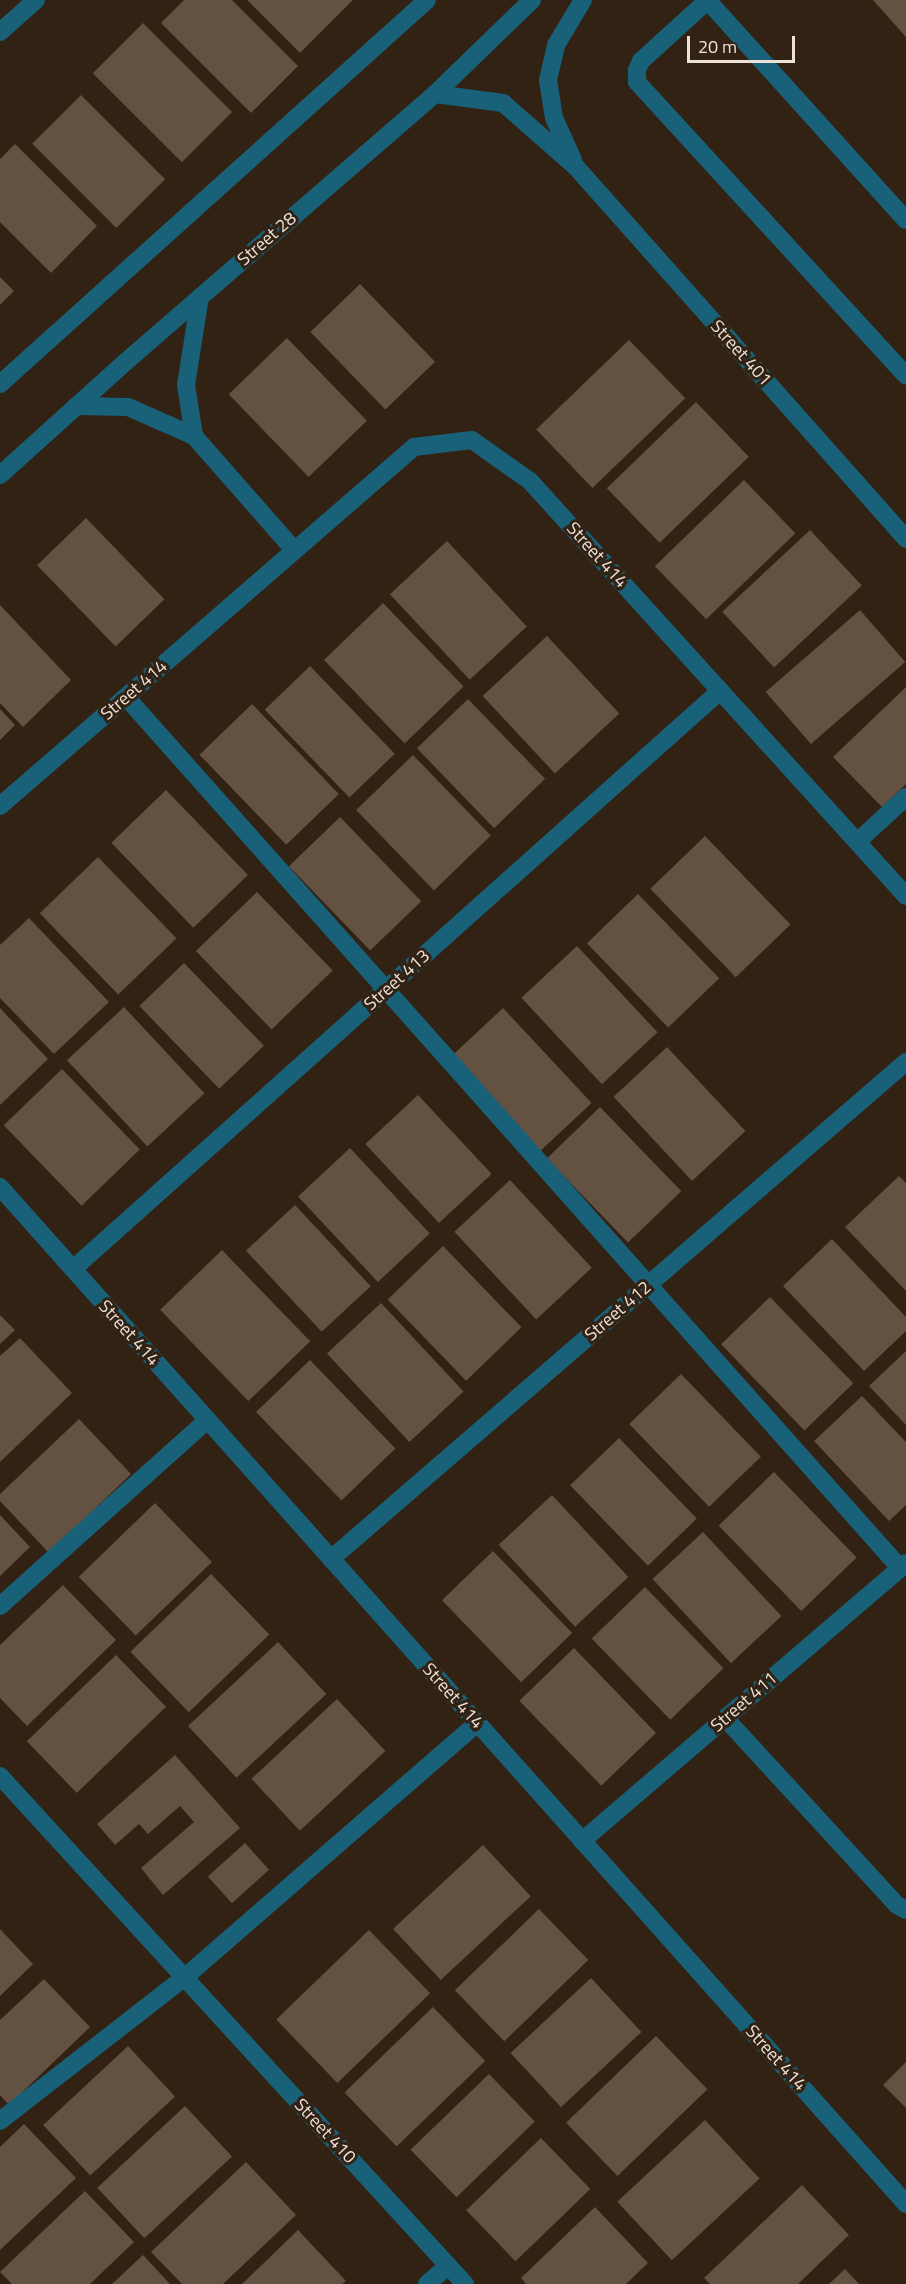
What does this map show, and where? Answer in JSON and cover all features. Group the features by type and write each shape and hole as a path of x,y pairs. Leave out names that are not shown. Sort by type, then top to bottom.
{"street":[{"path":"0,32 36,0"},
{"path":"0,384 427,0"},
{"name":"Street 28","path":"0,475 200,297 435,94 532,0"},
{"name":"Street 401","path":"576,167 554,118 548,80 556,45 583,0"},
{"path":"906,220 708,0 641,61 637,70 637,82 906,376"},
{"name":"Street 401","path":"435,94 503,103 576,167 906,539"},
{"path":"194,436 186,385 200,297"},
{"path":"76,406 128,407 194,436 294,550"},
{"name":"Street 414","path":"0,806 414,447 472,440 530,481 906,896"},
{"name":"Street 413","path":"73,1269 720,691"},
{"path":"126,697 649,1285 903,1565"},
{"path":"857,842 906,797"},
{"name":"Street 412","path":"331,1559 906,1062"},
{"name":"Street 414","path":"0,1187 906,2204"},
{"path":"0,1606 207,1420"},
{"name":"Street 411","path":"582,1841 903,1565"},
{"path":"725,1718 897,1905 906,1910"},
{"path":"0,2121 184,1978 477,1722"},
{"name":"Street 410","path":"0,1776 465,2284"},
{"path":"427,2284 448,2266"}],"building":[{"path":"184,0 232,0 298,66 251,113 161,23"},
{"path":"247,0 353,0 300,53"},
{"path":"873,0 906,0 906,37"},
{"path":"143,23 232,112 182,162 93,73"},
{"path":"81,95 165,179 116,228 32,144"},
{"path":"15,144 97,226 51,273 0,222 0,159"},
{"path":"0,277 14,291 0,305"},
{"path":"360,284 435,362 385,410 310,332"},
{"path":"287,338 367,421 309,477 229,394"},
{"path":"629,340 685,398 592,488 536,430"},
{"path":"696,402 749,457 660,543 607,488"},
{"path":"744,480 795,533 706,619 655,566"},
{"path":"86,518 164,599 116,647 37,565"},
{"path":"810,530 862,586 774,667 722,612"},
{"path":"447,541 527,627 470,680 390,594"},
{"path":"383,603 464,686 405,743 324,660"},
{"path":"0,605 71,680 23,727 0,703"},
{"path":"860,610 905,662 811,744 766,692"},
{"path":"547,636 619,714 555,774 483,696"},
{"path":"310,666 395,754 349,798 265,710"},
{"path":"906,687 906,784 882,807 833,757"},
{"path":"468,699 545,779 494,828 417,748"},
{"path":"252,704 339,794 286,845 199,755"},
{"path":"0,709 15,725 0,740"},
{"path":"413,755 491,836 434,890 356,810"},
{"path":"166,790 248,875 193,928 111,843"},
{"path":"340,817 421,901 370,950 289,866"},
{"path":"705,836 790,924 736,977 650,889"},
{"path":"98,857 176,938 118,995 40,913"},
{"path":"257,892 333,970 272,1029 196,951"},
{"path":"638,894 719,978 668,1027 587,943"},
{"path":"29,918 109,1002 54,1054 0,998 0,945"},
{"path":"577,946 657,1032 602,1084 521,998"},
{"path":"184,963 264,1046 219,1089 139,1006"},
{"path":"124,1007 204,1093 147,1146 67,1060"},
{"path":"0,1008 48,1059 0,1105"},
{"path":"503,1008 592,1103 538,1154 449,1058"},
{"path":"667,1047 745,1131 692,1181 614,1097"},
{"path":"62,1069 140,1150 82,1206 4,1125"},
{"path":"418,1095 492,1174 439,1223 365,1144"},
{"path":"600,1107 681,1191 628,1243 547,1158"},
{"path":"350,1148 430,1234 378,1282 298,1196"},
{"path":"899,1176 906,1183 906,1291 845,1227"},
{"path":"510,1180 592,1268 536,1320 454,1232"},
{"path":"295,1205 371,1286 322,1332 246,1251"},
{"path":"832,1239 906,1317 906,1331 864,1371 783,1286"},
{"path":"443,1246 521,1327 466,1381 388,1299"},
{"path":"222,1250 310,1341 248,1401 160,1310"},
{"path":"770,1297 853,1383 804,1431 721,1344"},
{"path":"381,1303 464,1391 409,1442 327,1353"},
{"path":"0,1315 15,1330 0,1344"},
{"path":"20,1338 72,1393 0,1462 0,1356"},
{"path":"906,1351 906,1425 869,1386"},
{"path":"310,1360 395,1448 341,1501 256,1412"},
{"path":"681,1374 761,1457 709,1507 629,1424"},
{"path":"862,1396 906,1442 906,1505 889,1521 814,1441"},
{"path":"79,1419 131,1474 49,1553 0,1501 0,1494"},
{"path":"619,1438 697,1519 648,1566 570,1485"},
{"path":"774,1472 857,1558 801,1611 719,1525"},
{"path":"552,1495 628,1577 575,1627 499,1545"},
{"path":"155,1503 212,1562 136,1636 79,1577"},
{"path":"0,1515 30,1547 0,1576"},
{"path":"703,1532 781,1616 731,1663 653,1579"},
{"path":"493,1551 572,1633 521,1682 442,1600"},
{"path":"211,1574 269,1634 189,1712 130,1652"},
{"path":"63,1585 116,1640 27,1726 0,1698 0,1645"},
{"path":"645,1587 723,1668 670,1720 592,1638"},
{"path":"278,1642 326,1694 236,1778 188,1726"},
{"path":"574,1648 656,1733 601,1786 519,1701"},
{"path":"116,1655 166,1707 77,1793 27,1741"},
{"path":"337,1699 385,1751 300,1831 251,1779"},
{"path":"175,1755 240,1828 163,1895 141,1868 194,1822 180,1806 148,1834 139,1824 115,1845 97,1824"},
{"path":"245,1843 269,1870 232,1903 208,1876"},
{"path":"483,1845 531,1896 441,1980 393,1929"},
{"path":"539,1909 588,1960 504,2041 455,1990"},
{"path":"0,1929 33,1964 0,1996"},
{"path":"369,1930 430,1993 337,2083 276,2020"},
{"path":"591,1978 641,2032 561,2107 511,2053"},
{"path":"44,1979 90,2027 9,2105 0,2095 0,2020"},
{"path":"433,2007 485,2061 397,2146 345,2092"},
{"path":"656,2036 707,2089 617,2176 566,2123"},
{"path":"128,2046 175,2096 90,2176 43,2125"},
{"path":"906,2062 906,2108 883,2085"},
{"path":"489,2074 535,2121 456,2197 411,2150"},
{"path":"185,2106 232,2156 144,2238 97,2188"},
{"path":"705,2120 760,2179 672,2260 617,2202"},
{"path":"24,2124 76,2178 0,2250 0,2147"},
{"path":"541,2138 590,2189 516,2261 466,2210"},
{"path":"246,2162 296,2215 223,2284 182,2284 151,2252"},
{"path":"802,2185 849,2235 798,2284 710,2284 704,2278"},
{"path":"85,2191 134,2242 90,2284 12,2284 0,2272"},
{"path":"595,2207 648,2263 626,2284 526,2284 521,2278"},
{"path":"298,2230 346,2281 342,2284 242,2284"},
{"path":"143,2255 170,2284 112,2284"},
{"path":"845,2269 859,2284 829,2284"}]}
